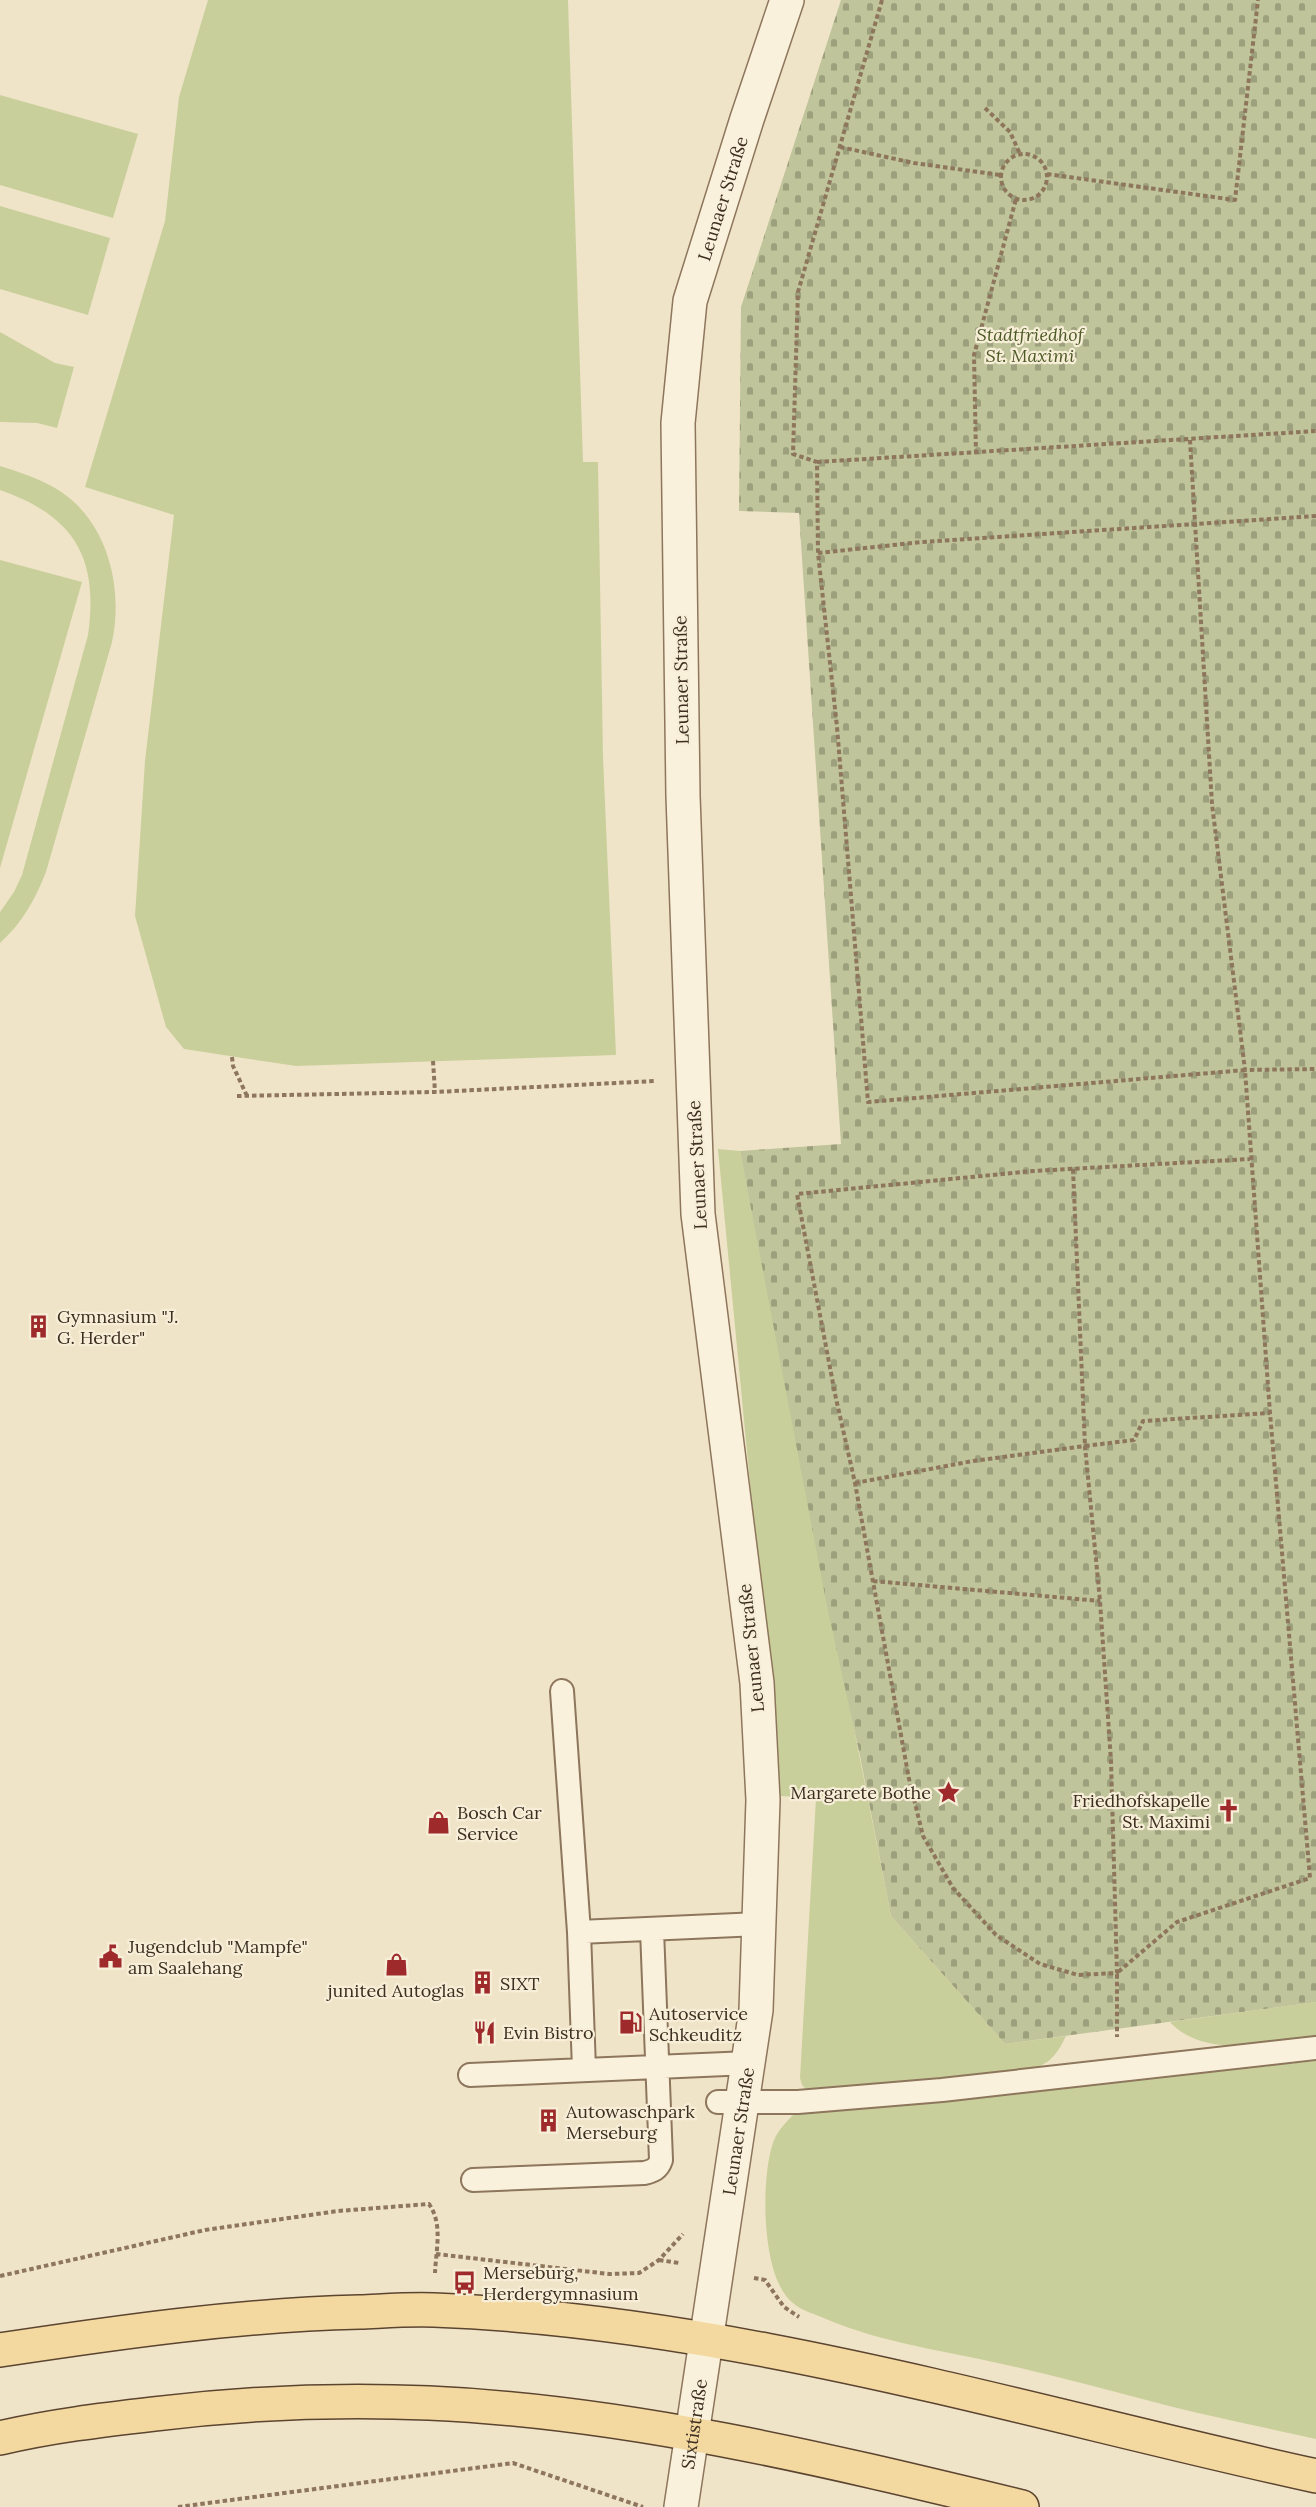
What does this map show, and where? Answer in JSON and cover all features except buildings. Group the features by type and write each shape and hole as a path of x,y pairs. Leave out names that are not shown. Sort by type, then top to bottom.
{"main road":[{"path":"0,2350 185,2323 276,2315 432,2310 588,2323 707,2340 855,2368 1316,2476"},
{"path":"0,2438 85,2422 212,2407 330,2403 429,2403 577,2417 693,2434 843,2463 1022,2507"}],"street":[{"name":"Leunaer Straße","path":"707,2340 731,2102 749,2063 756,2010 763,1800 757,1683 698,1214 683,796 678,423 690,301 787,0"},
{"name":"Sixtistraße","path":"681,2507 707,2340"}],"lane":[{"path":"562,1691 579,1932 584,2069"},
{"path":"579,1932 759,1924"},
{"path":"473,2180 654,2170 659,2166 661,2160 652,1930"},
{"path":"731,2102 798,2103 920,2092 1316,2048"},
{"path":"470,2075 749,2063"}],"path":[{"path":"882,0 798,292 793,454 818,462 976,454 1316,431"},
{"path":"1047,174 1235,200 1258,0"},
{"path":"985,108 1010,132 1020,154"},
{"path":"840,147 914,163 1000,175"},
{"path":"1020,154 1028,154 1041,161 1047,174 1047,183 1038,196 1023,201 1016,199 1004,189 1000,175 1007,161 1020,154"},
{"path":"976,454 974,355 1016,199"},
{"path":"1190,440 1212,804 1245,1070 1270,1413 1310,1878"},
{"path":"818,462 818,553 837,728 868,1102 1245,1070 1316,1069"},
{"path":"818,553 933,541 1316,516"},
{"path":"232,1057 232,1066 247,1096"},
{"path":"433,1061 435,1092"},
{"path":"237,1096 435,1092 693,1079"},
{"path":"1250,1160 1073,1169 797,1194 835,1394 855,1483 909,1779 923,1836 953,1888 996,1935 1040,1964 1077,1975 1117,1973 1178,1922 1316,1876"},
{"path":"1073,1169 1085,1446 1100,1601 1111,1761 1117,1973 1116,2030 1121,2071"},
{"path":"855,1483 973,1461 1134,1440 1143,1421 1270,1413"},
{"path":"873,1581 1100,1601"},
{"path":"0,2276 205,2230 338,2211 429,2204 436,2215 432,2310"},
{"path":"436,2254 609,2274 639,2273 659,2260 686,2231"},
{"path":"178,2507 513,2463 644,2507"}],"green space":[{"path":"208,0 568,0 583,462 598,462 603,757 616,1055 296,1066 184,1049 166,1027 135,916 145,761 174,515 85,487 165,221 179,97"},
{"name":"Stadtfriedhof St. Maximi","path":"841,0 1316,0 1316,2002 1005,2044 891,1916 860,1756 827,1606 740,1151 841,1144 799,513 739,511 741,307"},
{"path":"0,95 138,134 113,218 0,185"},
{"path":"0,206 110,238 88,315 0,289"},
{"path":"0,332 55,363 74,367 57,428 37,423 0,422"},
{"path":"0,466 35,478 55,488 73,501 88,517 99,535 113,577 115,621 112,642 46,872 27,911 0,943 0,912 14,892 22,875 88,635 90,607 85,562 76,543 47,513 25,500 0,490"},
{"path":"0,560 82,582 0,868"},
{"path":"718,1149 740,1151 891,1916 1005,2044 1066,2036 1054,2056 1044,2064 1031,2069 1022,2072 808,2091 802,2085 800,2078 816,1798 780,1796"},
{"path":"1316,2002 1316,2038 1259,2045 1219,2045 1184,2034 1170,2022"},
{"path":"1316,2061 1316,2439 869,2334 804,2310 793,2303 782,2291 769,2252 766,2229 766,2182 768,2162 776,2136 795,2113"}],"place":[{"name":"Gymnasium \"J. G. Herder\"","path":"39,1326"},
{"name":"Margarete Bothe","path":"949,1792"},
{"name":"Friedhofskapelle St. Maximi","path":"1228,1810"},
{"name":"Bosch Car Service","path":"439,1822"},
{"name":"Jugendclub \"Mampfe\" am Saalehang","path":"110,1956"},
{"name":"junited Autoglas","path":"396,1964"},
{"name":"SIXT","path":"482,1983"},
{"name":"Autoservice Schkeuditz","path":"631,2023"},
{"name":"Evin Bistro","path":"485,2032"},
{"name":"Autowaschpark Merseburg","path":"548,2121"},
{"name":"Merseburg, Herdergymnasium","path":"465,2282"}]}
